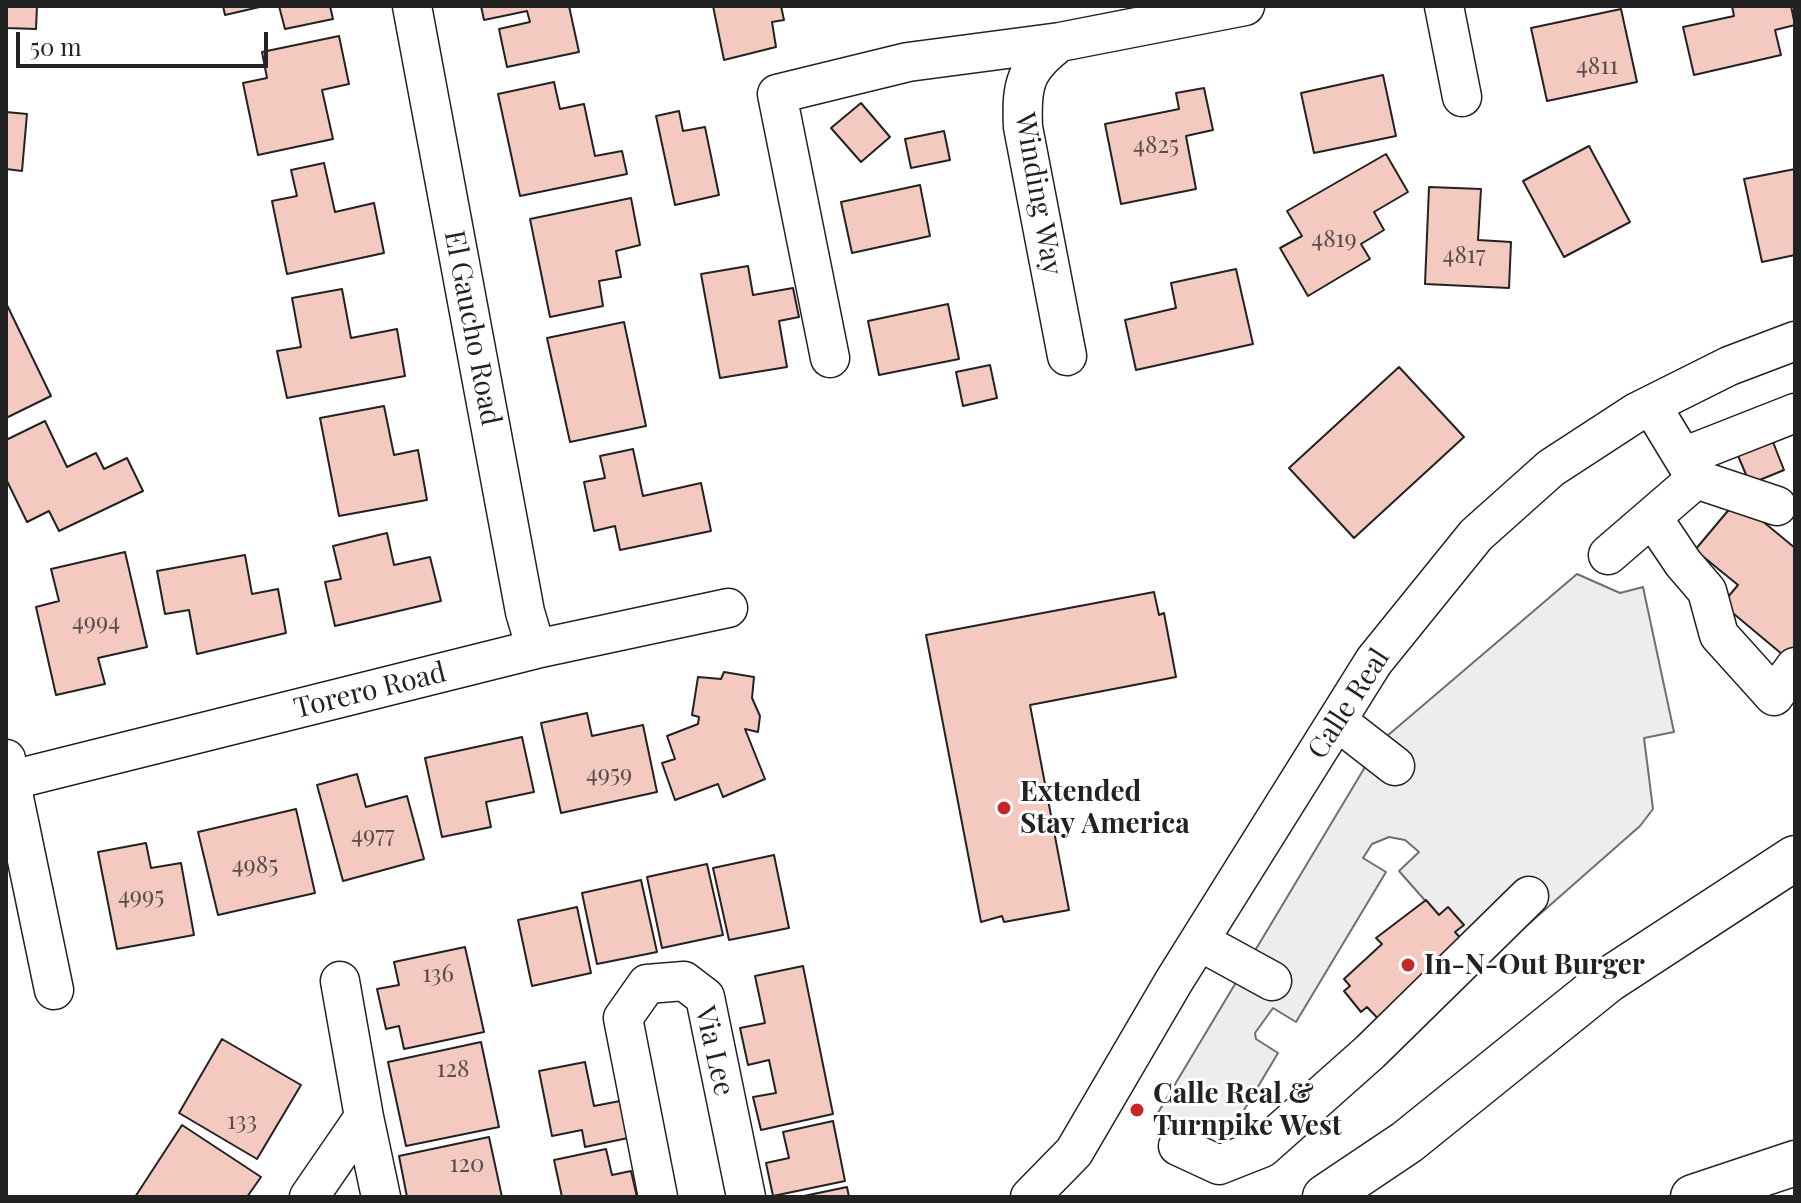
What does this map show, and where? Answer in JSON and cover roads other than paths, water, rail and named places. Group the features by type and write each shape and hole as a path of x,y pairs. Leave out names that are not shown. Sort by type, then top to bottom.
{"highway":[{"path":"1325,1197 1407,1142 1608,980 1795,858"},
{"path":"1693,1197 1795,1163"}],"street":[{"name":"El Gaucho Road","path":"412,6 525,612 536,649"},
{"path":"830,358 777,94 908,62 1060,42 1245,6"},
{"path":"1444,6 1462,97"},
{"name":"Winding Way","path":"1060,42 1037,59 1021,91 1023,127 1067,356"},
{"name":"Calle Real","path":"1030,1197 1074,1152 1199,941 1374,661 1476,535 1551,468 1651,405 1729,366 1794,346"},
{"path":"1651,405 1690,468 1789,502"},
{"path":"1608,555 1652,517 1690,468 1795,413"},
{"path":"1652,517 1683,563 1707,591 1719,635 1784,682"},
{"name":"Torero Road","path":"9,770 728,608"},
{"path":"1337,721 1395,766"},
{"path":"9,770 54,990"},
{"path":"1178,1146 1219,1165 1262,1148 1370,1052 1529,896"},
{"path":"1199,941 1272,981"},
{"path":"340,981 381,1197"},
{"name":"Via Lee","path":"658,1197 623,1018 647,984 684,981 705,997 746,1197"},
{"path":"309,1197 364,1117"}],"place":[{"name":"Extended Stay America","path":"1004,808"},
{"name":"In-N-Out Burger","path":"1408,965"},
{"name":"Calle Real & Turnpike West","path":"1137,1110"}]}
